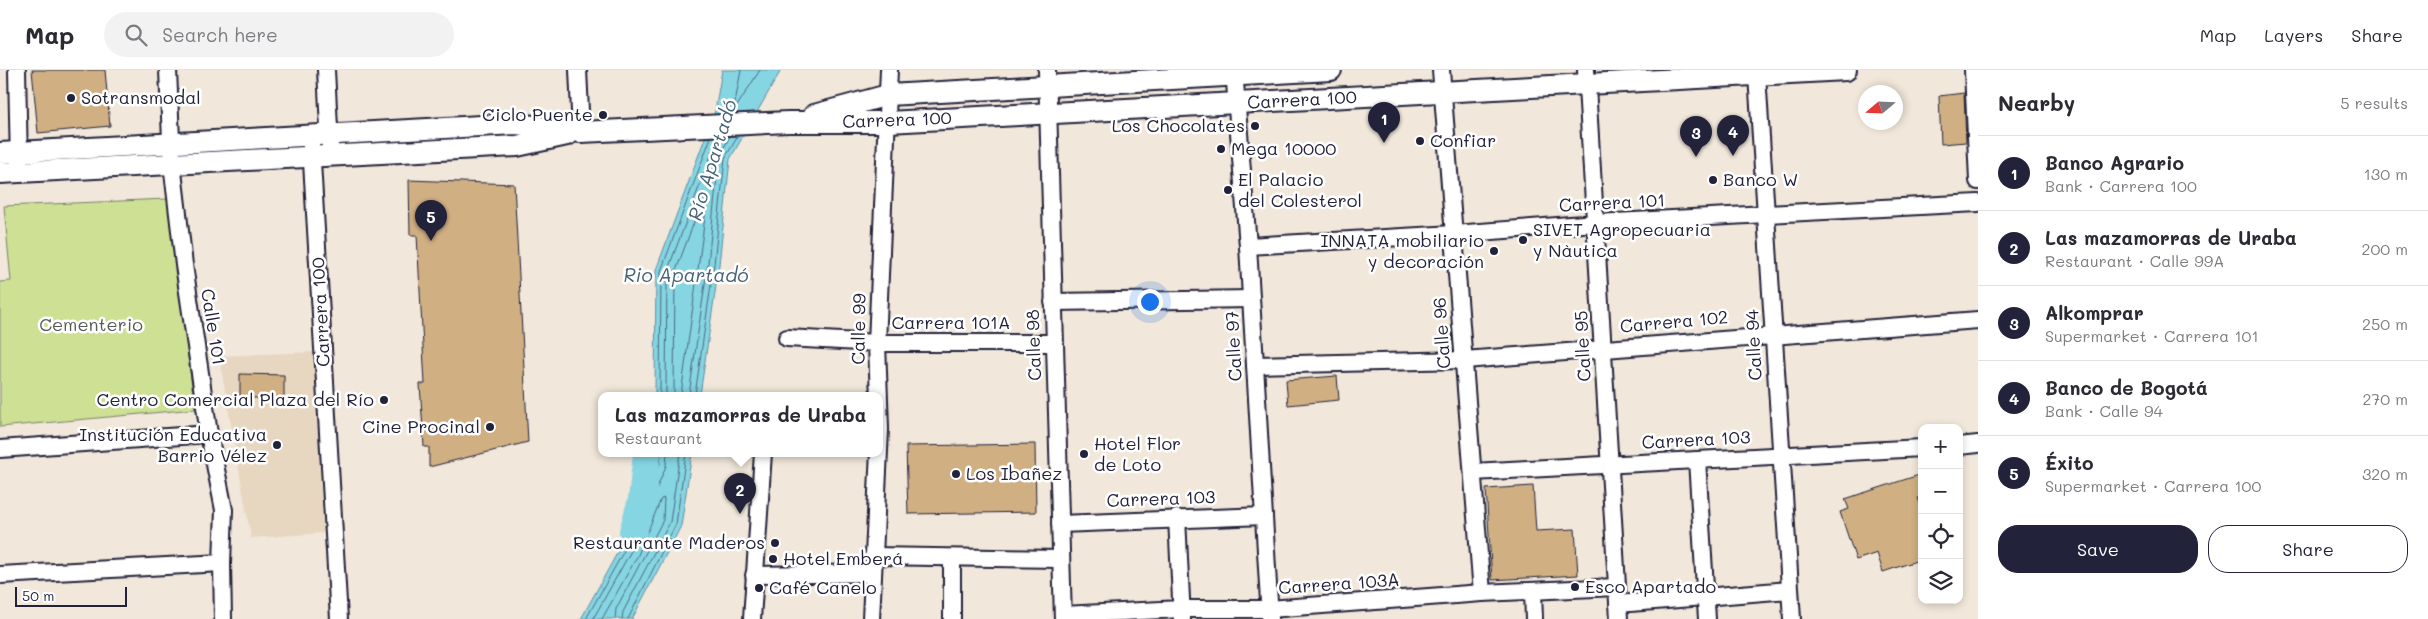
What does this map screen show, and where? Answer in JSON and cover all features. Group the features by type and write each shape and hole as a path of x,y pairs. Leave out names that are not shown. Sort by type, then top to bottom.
{"main road":[{"name":"Carrera 100","path":"788,122 888,95 1047,78 1331,70"},
{"name":"Carrera 100","path":"10,172 517,146 581,132 788,122 888,122 1443,92 1586,77 1846,70"},
{"name":"Carrera 100","path":"10,152 517,124 581,132"}],"street":[{"path":"10,172 17,70"},
{"name":"Calle 101","path":"168,70 172,163 184,265 209,434 224,510 222,563 223,619"},
{"path":"321,155 320,135 326,70"},
{"path":"578,70 581,132"},
{"name":"Calle 99","path":"878,392 877,343 889,70"},
{"name":"Calle 96","path":"1441,70 1482,593"},
{"path":"1973,70 1978,181"},
{"name":"Calle 94","path":"1756,72 1792,619"},
{"name":"Calle 97","path":"1234,73 1248,246 1270,614"},
{"name":"Calle 95","path":"1586,77 1619,611"},
{"name":"Calle 98","path":"1047,78 1063,617"},
{"name":"Carrera 100","path":"321,155 339,619"},
{"name":"Carrera 101","path":"1248,246 1454,234 1596,223 1978,203"},
{"path":"1053,302 1251,299"},
{"name":"Carrera 102","path":"1255,365 1464,360 1773,334 1978,320"},
{"name":"Carrera 101A","path":"787,338 877,343 1054,343"},
{"path":"0,449 209,434"},
{"path":"1963,446 1978,444"},
{"name":"Carrera 103","path":"1472,472 1918,448"},
{"path":"752,619 763,457"},
{"name":"Calle 99","path":"871,619 878,457"},
{"path":"1697,460 1707,619"},
{"name":"Carrera 103","path":"1060,524 1264,516"},
{"path":"1177,518 1181,614"},
{"path":"873,556 1061,559"},
{"path":"952,558 952,619"},
{"path":"0,575 222,563"},
{"path":"754,575 873,573"},
{"name":"Carrera 103A","path":"1063,617 1359,611 1482,593 1617,587"},
{"path":"1619,611 1705,597 1790,590"},
{"path":"1533,591 1534,619"}],"shaded area":[{"name":"Institución Educativa Barrio Vélez","path":"315,352 324,533 251,538 219,356"}],"green space":[{"name":"Cementerio","path":"167,199 195,409 0,427 0,282 11,281 4,206"}],"water":[{"name":"Rio Apartadó","path":"722,70 780,70 730,159 719,265 700,392 655,392 656,270 715,111"},
{"path":"656,457 691,457 681,526 632,619 581,619 621,546 656,462"}],"building":[{"name":"Sotransmodal","path":"32,70 105,70 110,126 38,133"},
{"path":"1964,93 1966,142 1941,144 1939,96"},
{"path":"409,180 514,184 528,442 429,467 429,447 424,447 420,384 425,384 417,235 410,235"},
{"path":"240,374 284,375 284,398 240,398"},
{"path":"1337,376 1339,400 1288,405 1286,380"},
{"path":"1035,444 1036,512 908,514 906,446"},
{"path":"1918,475 1918,560 1883,572 1877,553 1856,560 1840,512 1849,509 1845,499"},
{"path":"1533,486 1536,531 1575,529 1578,575 1492,580 1486,489"}],"waterway":[{"name":"Río Apartadó","path":"633,532 642,500 647,457"}],"place":[{"name":"Sotransmodal","path":"71,98"},
{"name":"Ciclo Puente","path":"603,115"},
{"name":"Los Chocolates","path":"1255,126"},
{"name":"Confiar","path":"1420,141"},
{"name":"Banco Agrario","path":"1384,143"},
{"name":"Mega 10000","path":"1221,149"},
{"name":"Banco de Bogotá","path":"1733,156"},
{"name":"Alkomprar","path":"1696,157"},
{"name":"Banco W","path":"1713,180"},
{"name":"El Palacio del Colesterol","path":"1228,190"},
{"name":"SIVET Agropecuaria y Nàutica","path":"1523,240"},
{"name":"Éxito","path":"431,241"},
{"name":"INNATA mobiliario y decoración","path":"1494,251"},
{"name":"Centro Comercial Plaza del Río","path":"384,400"},
{"name":"Cine Procinal","path":"490,427"},
{"name":"Institución Educativa Barrio Vélez","path":"277,445"},
{"name":"Hotel Flor de Loto","path":"1084,454"},
{"name":"Los Ibañez","path":"956,474"},
{"name":"Las mazamorras de Uraba","path":"740,514"},
{"name":"Restaurante Maderos","path":"775,543"},
{"name":"Hotel Emberá","path":"773,559"},
{"name":"Esco Apartado","path":"1575,587"},
{"name":"Café Canelo","path":"759,588"}]}
